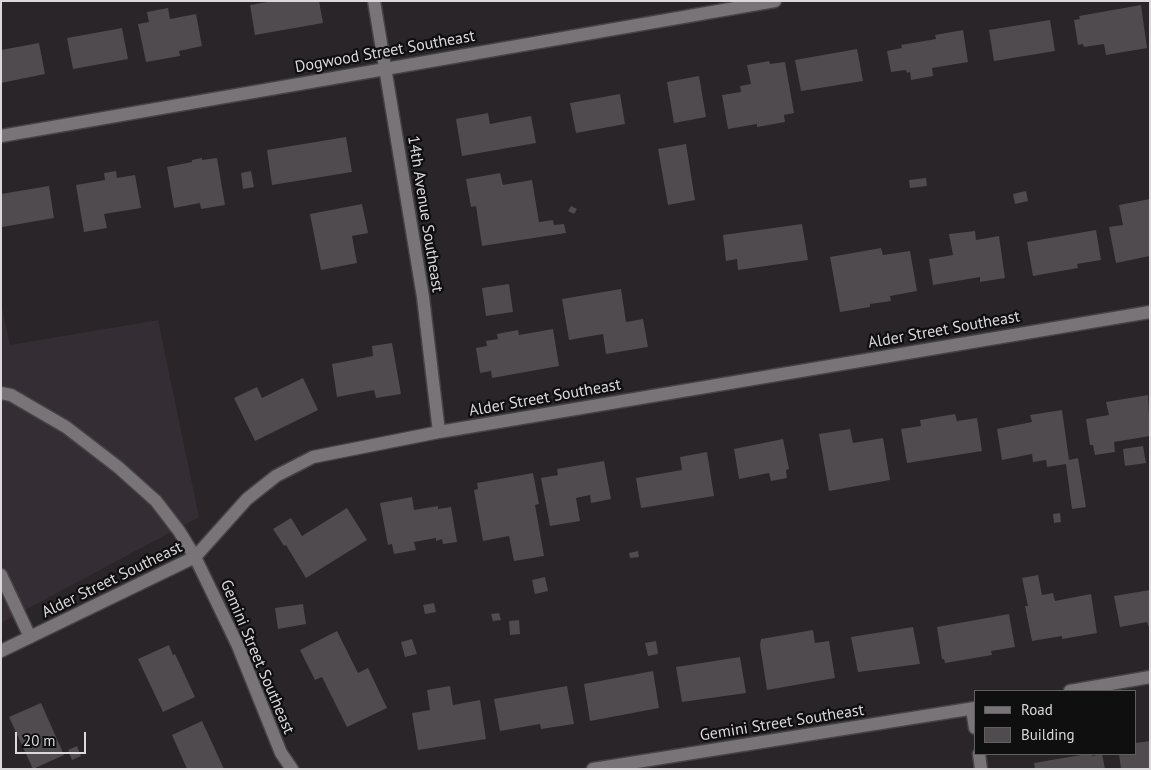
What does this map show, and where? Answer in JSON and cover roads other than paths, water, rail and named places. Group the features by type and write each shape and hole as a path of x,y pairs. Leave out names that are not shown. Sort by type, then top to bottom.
{"street":[{"name":"14th Avenue Southeast","path":"374,1 423,296 439,432"},
{"name":"Dogwood Street Southeast","path":"1,136 775,1"},
{"name":"Alder Street Southeast","path":"1,651 195,557 247,499 276,476 313,457 439,432 1150,312"},
{"name":"Gemini Street Southeast","path":"1,392 11,395 66,427 118,467 156,501 179,531 195,557 238,646 280,753 292,769"},
{"path":"1,576 30,637"},
{"path":"1076,690 1150,677"},
{"name":"Gemini Street Southeast","path":"593,769 973,709"},
{"path":"979,755 981,769"}]}
